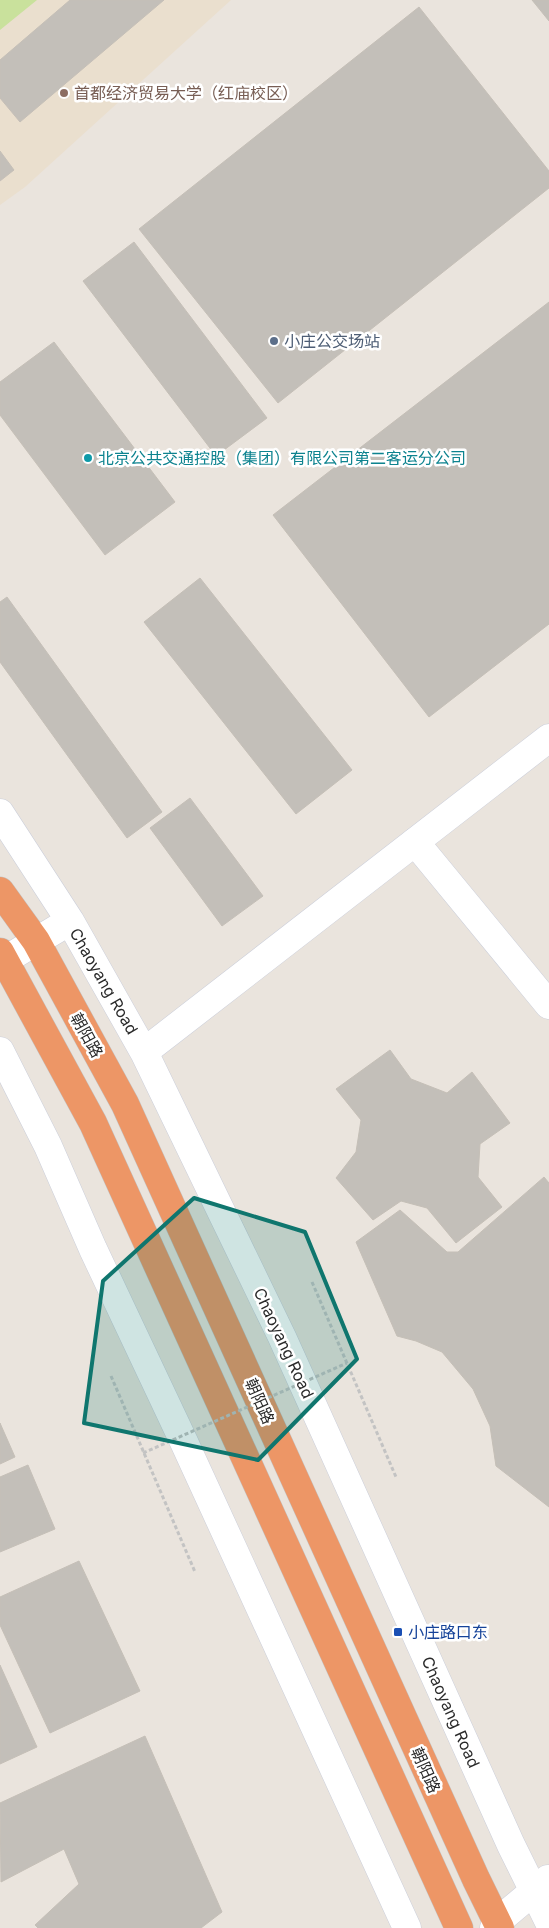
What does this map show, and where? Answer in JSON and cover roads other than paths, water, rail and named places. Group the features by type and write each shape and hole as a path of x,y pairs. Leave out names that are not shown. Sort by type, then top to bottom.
{"highway":[{"name":"朝阳路","path":"0,891 36,942 125,1104 497,1926"},
{"path":"2,958 93,1123 459,1928"}],"street":[{"path":"144,1052 549,738"},
{"name":"Chaoyang Road","path":"0,813 70,920 144,1052 282,1337 511,1845 543,1908"},
{"path":"414,842 549,1005"},
{"path":"2,958 36,942 70,920"},
{"path":"0,1051 48,1146 92,1249 193,1460 407,1928"},
{"path":"497,1926 543,1908"}],"place":[{"name":"首都经济贸易大学（红庙校区）","path":"64,93"},
{"name":"小庄公交场站","path":"274,341"},
{"name":"北京公共交通控股（集团）有限公司第二客运分公司","path":"88,458"},
{"name":"小庄路口东","path":"398,1632"}]}
